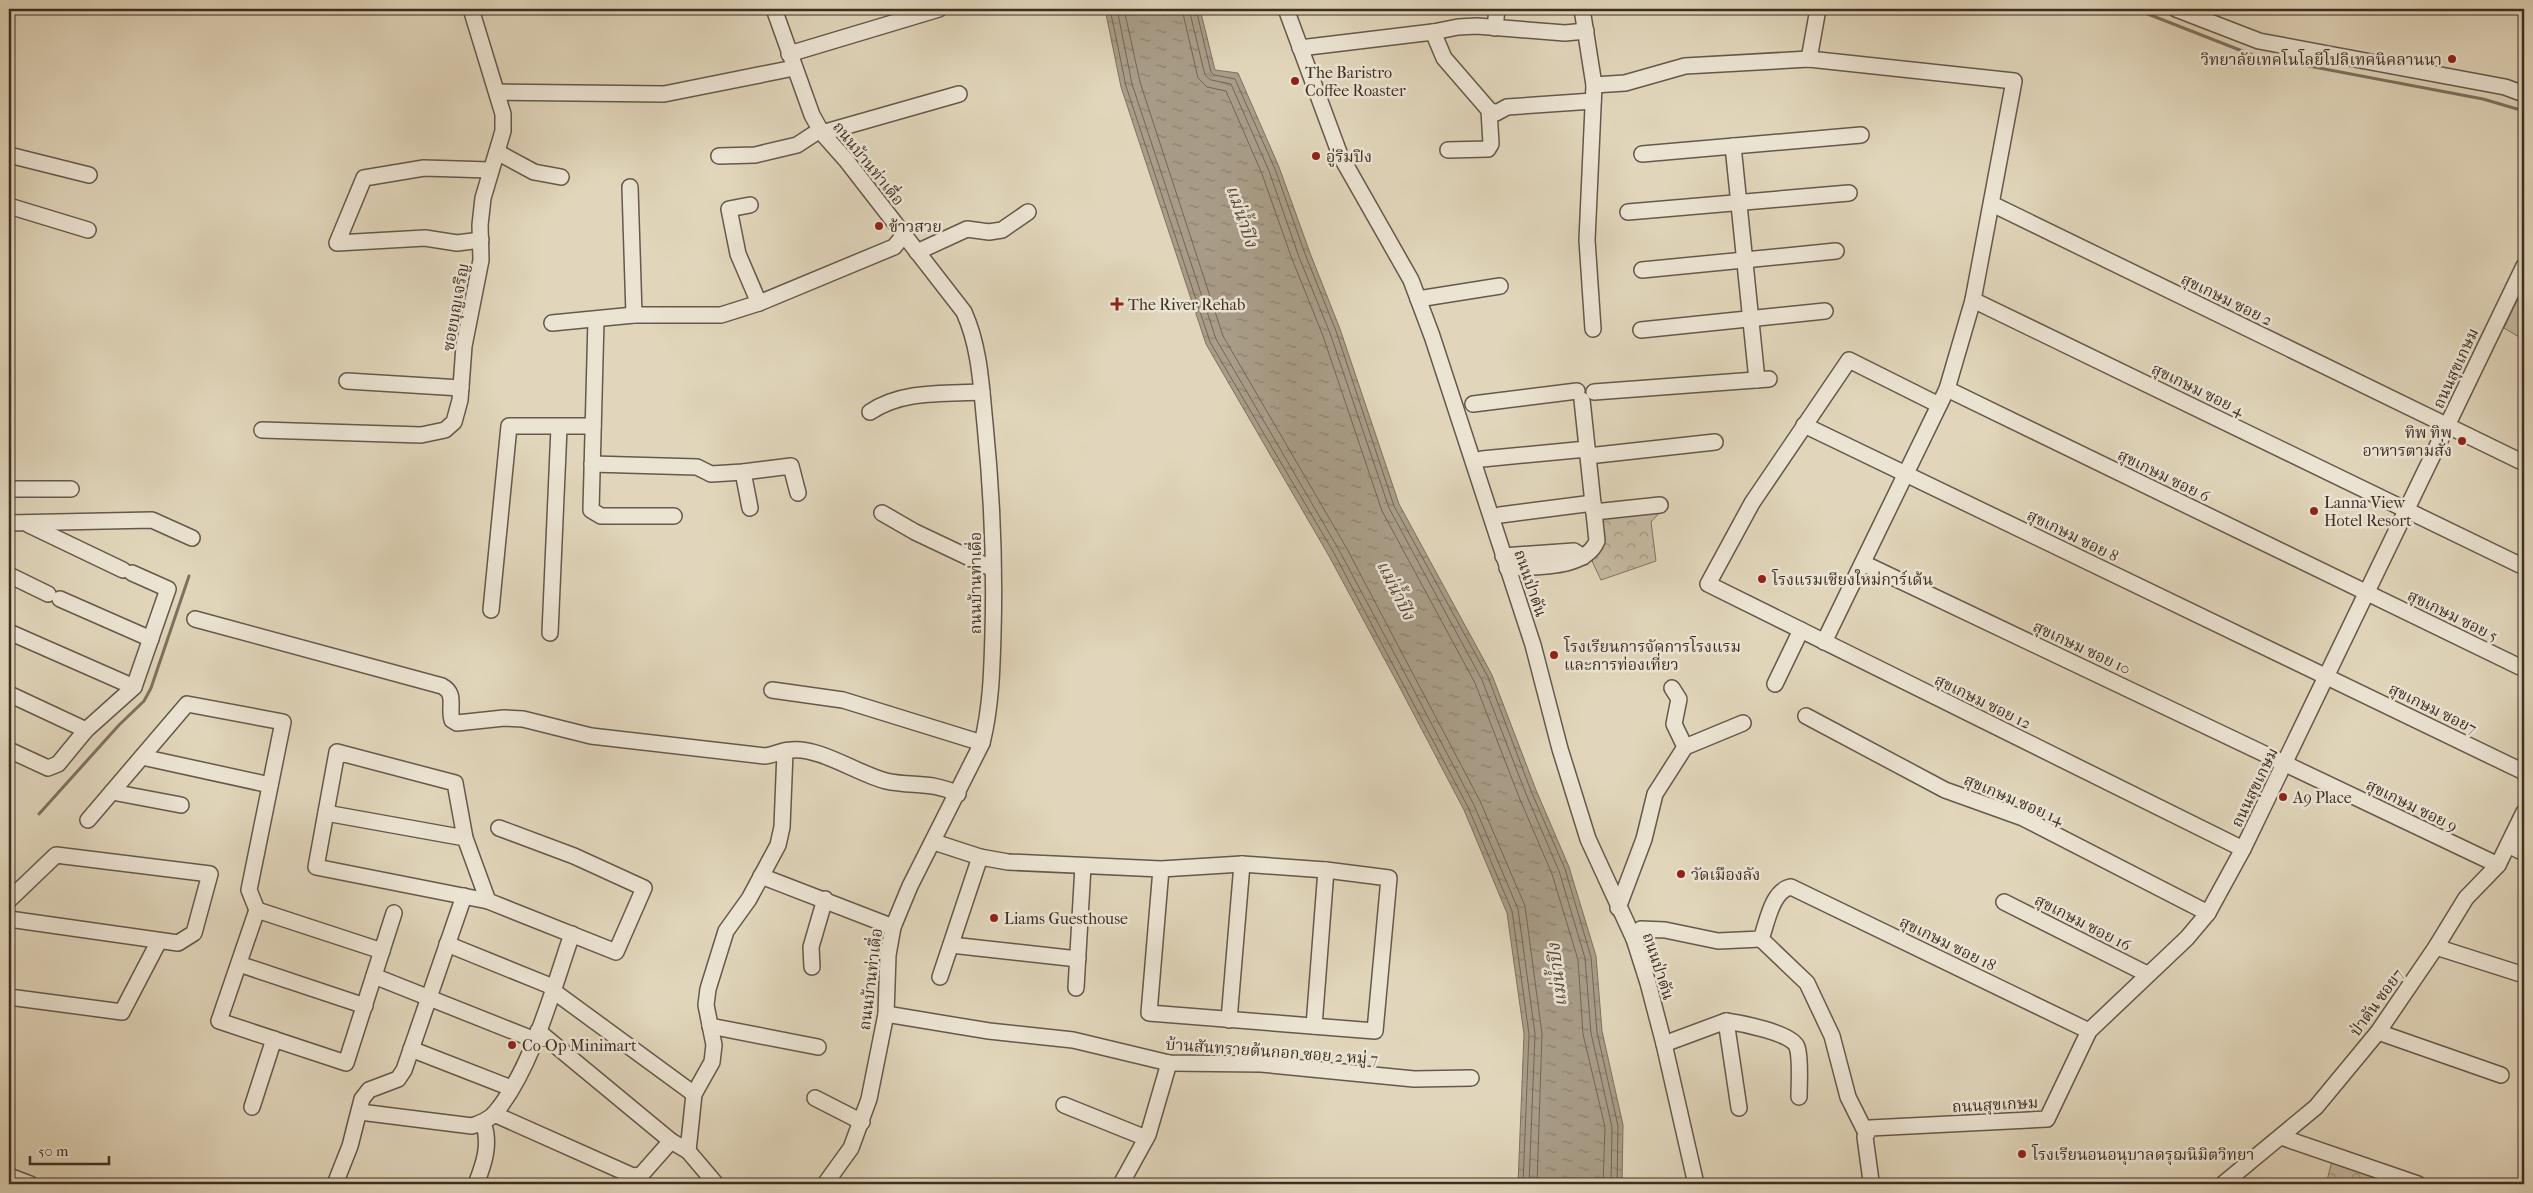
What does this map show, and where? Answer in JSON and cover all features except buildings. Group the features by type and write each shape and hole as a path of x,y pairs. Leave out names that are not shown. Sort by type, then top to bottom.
{"street":[{"name":"ซอยบุญเจริญ","path":"262,430 421,435 445,430 454,422 461,388 464,346 481,260 480,240 483,198 503,131 503,114 471,9"},
{"name":"ถนนบ้านท่าเดื่อ","path":"774,9 812,115 821,132 964,312 973,332 978,356 993,497 991,686 988,717 982,743 934,842 910,886 893,927 888,955 886,1014 869,1099 851,1148 825,1184"},
{"path":"496,92 664,94 792,61 939,9"},
{"name":"ถนนป่าตัน","path":"1286,9 1340,155 1402,264 1418,299 1533,645 1560,750 1588,840 1634,939 1664,1044 1696,1184"},
{"path":"1495,28 1497,9"},
{"path":"1582,9 1594,85 1588,240 1593,329"},
{"path":"1809,59 1818,9"},
{"path":"2176,9 2258,41 2496,85 2524,94"},
{"path":"1300,48 1433,32 1458,27 1565,33 1586,31"},
{"path":"1433,32 1444,58 1489,110 1496,113 1507,107 1593,101"},
{"path":"1594,85 1625,83 1684,66 1809,59 2014,81 1974,300 1947,390 1824,642"},
{"path":"719,156 755,155 797,145 821,132 959,94"},
{"path":"1448,150 1488,149 1491,144 1489,110"},
{"path":"1642,154 1861,135"},
{"path":"1473,404 1763,380 1750,319 1733,146"},
{"path":"497,152 534,172 562,177"},
{"path":"9,155 89,175"},
{"path":"480,240 457,243 425,238 337,243 364,178 424,168 490,170"},
{"path":"630,187 634,315"},
{"path":"1628,212 1849,193"},
{"name":"สุขเกษม ซอย 2","path":"1992,204 2524,463"},
{"path":"750,205 729,209 738,254 759,303"},
{"path":"9,206 88,230"},
{"path":"917,252 966,229 989,232 1002,230 1028,212"},
{"path":"552,324 634,315 721,315 759,303 894,247 904,235"},
{"path":"1642,270 1836,251"},
{"name":"ถนนสุขเกษม","path":"1866,1135 1874,1127 2047,1119 2089,1031 2187,938 2208,913 2243,849 2524,266"},
{"path":"1418,299 1500,286"},
{"name":"สุขเกษม ซอย 4","path":"1974,300 2524,567"},
{"path":"1641,330 1825,312"},
{"path":"596,320 591,510 602,516 674,516"},
{"path":"1804,425 1849,360 1939,405"},
{"path":"347,381 461,388"},
{"name":"สุขเกษม ซอย 6","path":"1947,390 2367,592"},
{"path":"870,412 884,403 908,396 982,392"},
{"path":"1505,562 1576,562 1593,550 1596,541 1587,453 1584,395"},
{"name":"สุขเกษม ซอย 8","path":"1804,425 2327,676"},
{"name":"สุขเกษม ซอย 12","path":"1804,425 1752,503 1708,584 2243,849"},
{"path":"491,610 509,426 559,428 593,426"},
{"path":"550,633 559,428"},
{"path":"1482,459 1587,453 1715,442"},
{"path":"592,464 697,467 712,474 791,466 798,493"},
{"path":"743,472 750,508"},
{"path":"9,489 71,489"},
{"path":"1500,515 1660,505"},
{"path":"882,513 915,532 993,569"},
{"path":"9,523 152,520 192,538"},
{"path":"9,750 48,768 58,764 86,730 134,687 168,589 26,523"},
{"name":"สุขเกษม ซอย 10","path":"1863,563 2285,762"},
{"path":"9,575 150,639"},
{"name":"สุขเกษม ซอย 5","path":"2367,592 2424,614 2524,669"},
{"path":"195,619 442,686 449,690 452,696 451,716 452,720 457,723 504,718 523,719 592,736 765,756 798,750 815,754 886,781 942,786 958,794"},
{"path":"1775,684 1800,630"},
{"path":"9,632 134,687"},
{"name":"สุขเกษม ซอย7","path":"2327,676 2524,772"},
{"path":"1672,688 1679,699 1674,724 1685,747"},
{"path":"772,690 843,700 982,743"},
{"path":"9,694 86,730"},
{"path":"88,820 187,704 283,722 249,890 257,910 219,1021 346,1063 394,913"},
{"name":"สุขเกษม ซอย 14","path":"1806,716 1945,790 2024,818 2208,913"},
{"path":"1618,908 1644,839 1655,794 1685,747 1743,724"},
{"path":"488,901 465,838 455,784 337,752 316,867 488,901 616,952 644,888 574,856 499,828"},
{"path":"688,1151 694,1094 712,1062 714,1045 706,1005 708,989 726,931 758,882 778,845 782,827 785,752"},
{"path":"142,757 270,785"},
{"name":"สุขเกษม ซอย 9","path":"2285,762 2480,858 2498,865"},
{"path":"112,792 181,805"},
{"name":"ป่าตัน ซอย7","path":"2223,1184 2316,1107 2378,1032 2436,947 2466,898 2498,865 2524,812"},
{"path":"326,813 465,838"},
{"path":"934,842 980,857 1008,862 1161,869 1242,864 1326,870 1389,878 1375,1031 1149,1013 1161,869"},
{"path":"2508,845 2524,853"},
{"path":"9,900 56,856 210,874 194,932 178,944 9,919"},
{"path":"940,976 980,857"},
{"path":"2466,898 2480,858"},
{"path":"1229,1020 1242,864"},
{"path":"1076,988 1084,866"},
{"path":"1314,1026 1326,870"},
{"path":"758,882 825,899 893,927"},
{"name":"สุขเกษม ซอย 18","path":"1761,939 1777,896 1784,888 1791,888 2089,1031"},
{"path":"335,1184 345,1161 360,1112 362,1099 369,1090 398,1080 430,997 464,896"},
{"path":"812,966 811,947 825,899"},
{"name":"สุขเกษม ซอย 16","path":"2004,902 2147,974"},
{"path":"257,910 382,951"},
{"path":"1634,939 1641,929 1664,930 1718,942 1761,939 1807,983 1832,1036 1848,1097 1866,1135 1870,1184"},
{"path":"360,1112 472,1126 489,1118 512,1088 536,1036 572,934"},
{"path":"9,997 122,1012 159,941"},
{"path":"448,944 553,989 694,1094"},
{"path":"951,945 1078,959"},
{"path":"2436,947 2524,975"},
{"path":"239,964 365,1006"},
{"path":"374,976 536,1036 688,1151 716,1184"},
{"name":"บ้านสันทรายต้นกอก ซอย 2 หมู่ 7","path":"886,1014 988,1031 1073,1040 1169,1063 1261,1064 1414,1079 1471,1078"},
{"path":"1664,1044 1726,1021 1744,1023 1791,1039 1797,1046 1799,1097"},
{"path":"1726,1021 1739,1108"},
{"path":"710,1026 818,1047"},
{"path":"2378,1032 2502,1075"},
{"path":"252,1107 274,1039"},
{"path":"411,1049 512,1088"},
{"path":"1121,1184 1146,1138 1169,1063"},
{"path":"815,1098 862,1122"},
{"path":"1064,1105 1146,1138"},
{"path":"489,1118 633,1176 641,1175 671,1140"},
{"path":"476,1184 487,1149 489,1118"},
{"path":"2281,1136 2418,1184"},
{"path":"9,1176 30,1184"}],"green space":[{"path":"2524,286 2524,340 2504,328"},
{"path":"1661,511 1651,522 1656,561 1601,580 1592,561 1602,547 1600,518"},
{"path":"2332,1161 2405,1184 2326,1184"}],"water":[{"name":"แม่น้ำปิง","path":"1105,9 1200,9 1215,70 1238,73 1279,167 1340,329 1399,504 1492,675 1536,790 1569,867 1596,956 1602,1031 1623,1125 1622,1184 1518,1184 1524,1034 1507,913 1464,810 1399,686 1329,556 1206,344 1121,87"}],"waterway":[{"path":"2135,9 2255,56 2483,99 2524,111"},
{"path":"39,814 119,725 144,701 151,688 189,576"}],"place":[{"name":"วิทยาลัยเทคโนโลยีโปลิเทคนิคลานนา","path":"2452,59"},
{"name":"The Baristro Coffee Roaster","path":"1295,81"},
{"name":"อู่ริมปิง","path":"1316,156"},
{"name":"ข้าวสวย","path":"879,226"},
{"name":"The River Rehab","path":"1117,304"},
{"name":"ทิพ ทิพ อาหารตามสั่ง","path":"2462,441"},
{"name":"Lanna View Hotel Resort","path":"2314,511"},
{"name":"โรงแรมเชียงใหม่การ์เด้น","path":"1762,579"},
{"name":"โรงเรียนการจัดการโรงแรม และการท่องเที่ยว","path":"1554,655"},
{"name":"A9 Place","path":"2283,797"},
{"name":"วัดเมืองลัง","path":"1681,874"},
{"name":"Liams Guesthouse","path":"994,918"},
{"name":"Co-Op Minimart","path":"512,1045"},
{"name":"โรงเรียนอนอนุบาลดรุฌนิมิตวิทยา","path":"2022,1154"}]}
